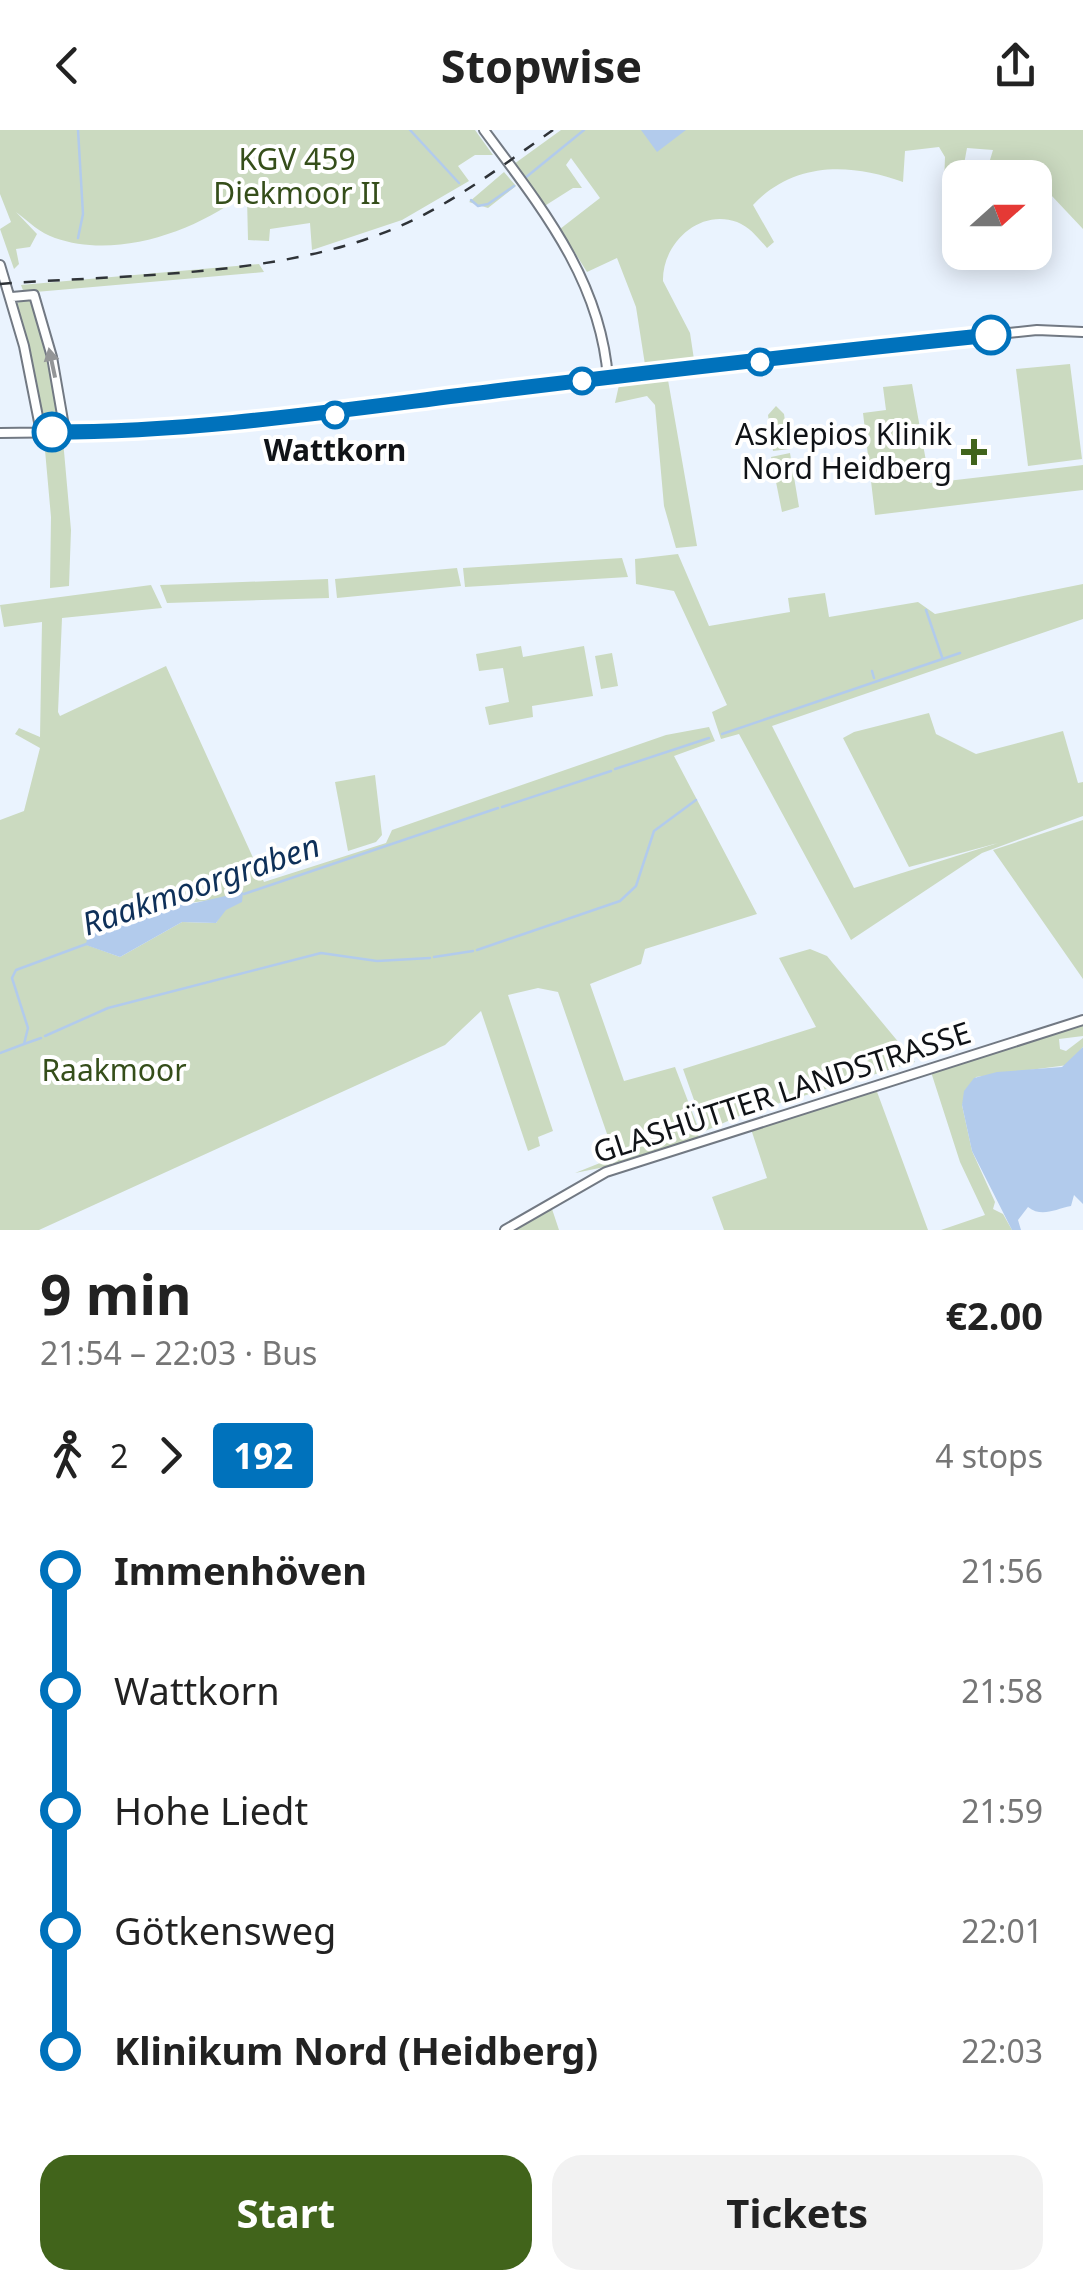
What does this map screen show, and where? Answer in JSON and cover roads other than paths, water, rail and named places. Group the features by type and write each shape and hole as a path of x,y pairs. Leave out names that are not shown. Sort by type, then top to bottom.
{"street":[{"path":"484,130 582,274 600,321 608,379"},
{"path":"2,269 18,320 41,432"},
{"path":"12,297 34,295 52,357 64,432"},
{"path":"0,433 158,431 311,418 1019,332 1083,332"},
{"name":"GLASHÜTTER LANDSTRASSE","path":"505,1230 606,1172 1083,1020"}],"water":[{"path":"641,130 686,130 657,152"},
{"path":"243,892 242,902 226,910 216,923 182,922 120,957 86,945 88,932 108,911 195,903"},
{"path":"1083,1047 1083,1204 1074,1195 1071,1206 1054,1211 1038,1212 1028,1207 1018,1220 1021,1230 1012,1230 972,1151 962,1105 964,1091 974,1078 997,1072 1062,1067"}],"waterway":[{"path":"78,130 83,214 78,238"},
{"path":"410,130 459,183"},
{"path":"525,178 584,130"},
{"path":"471,200 478,206 488,204 514,186"},
{"path":"926,610 942,657"},
{"name":"Raakmoorgraben","path":"722,734 960,653"},
{"path":"872,671 874,678"},
{"name":"Raakmoorgraben","path":"615,769 709,738"},
{"name":"Raakmoorgraben","path":"502,807 611,771"},
{"path":"477,950 620,901 636,886 654,831 696,800"},
{"name":"Raakmoorgraben","path":"244,894 498,808"},
{"name":"Raakmoorgraben","path":"0,1053 24,1044 28,1028 12,978 16,970 89,943"},
{"path":"434,957 473,951"},
{"path":"45,1036 108,1008 321,953 377,961 430,958"},
{"path":"24,1044 41,1038"}],"railway":[{"path":"0,284 202,271 254,265 352,244 439,207 553,130"}],"place":[{"name":"Wattkorn","path":"335,415"},
{"name":"Asklepios Klinik Nord Heidberg","path":"974,452"}],"park label":[{"name":"KGV 459 Diekmoor II","path":"297,177"},
{"name":"Raakmoor","path":"114,1071"}]}
